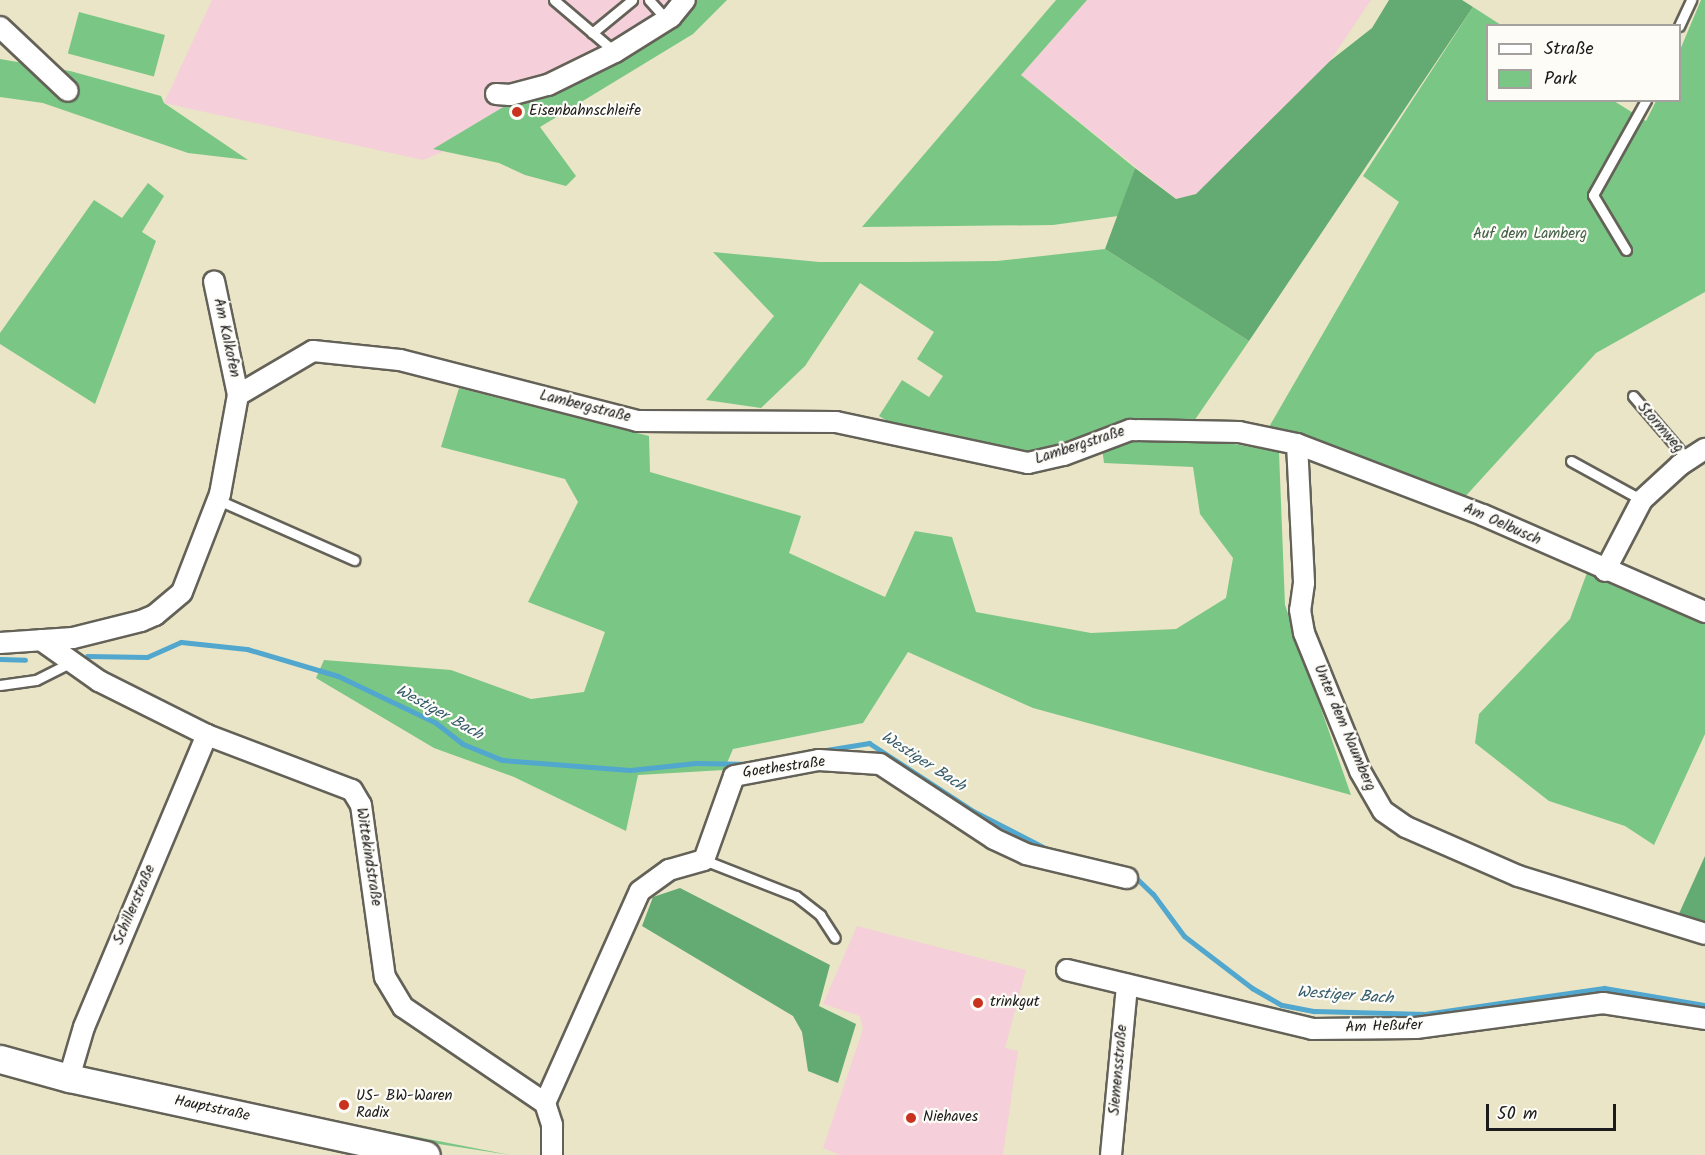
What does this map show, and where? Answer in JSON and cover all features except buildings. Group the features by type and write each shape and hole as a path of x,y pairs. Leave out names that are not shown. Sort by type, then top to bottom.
{"main road":[{"name":"Hauptstraße","path":"0,1059 69,1078 426,1155"}],"street":[{"path":"496,94 510,95 548,85 615,52 667,20 685,0"},
{"path":"0,27 68,91"},
{"name":"Am Kalkofen","path":"214,281 238,395"},
{"name":"Lambergstraße","path":"238,395 313,351 400,360 636,421 836,422 1028,463 1064,455 1130,430 1239,432 1297,444"},
{"path":"0,643 103,632 155,615 182,592 218,500 238,395"},
{"name":"Am Oelbusch","path":"1297,444 1483,515 1605,571 1705,612"},
{"name":"Unter dem Naumberg","path":"1297,444 1304,584 1300,610 1304,633 1360,771 1383,811 1406,827 1518,876 1705,934"},
{"name":"Stormweg","path":"1605,571 1642,500 1688,460 1705,449"},
{"name":"Wittekindstraße","path":"41,640 99,681 207,735 352,790 362,805 385,977 403,1007 545,1103"},
{"name":"Schillerstraße","path":"69,1078 84,1027 207,735"},
{"name":"Goethestraße","path":"704,860 734,776 819,760 880,764 994,839 1026,854 1127,878"},
{"path":"552,1155 552,1125 545,1103 640,891 669,870 704,860"},
{"name":"Am Heßufer","path":"1067,970 1127,985 1292,1019 1416,1028 1603,1003 1705,1019"},
{"name":"Siemensstraße","path":"1111,1155 1127,985"}],"lane":[{"path":"554,0 615,52"},
{"path":"592,33 632,0"},
{"path":"650,0 667,20"},
{"path":"1680,24 1691,0"},
{"path":"1626,250 1593,195 1645,102"},
{"name":"Stormweg","path":"1633,396 1688,460"},
{"path":"1571,461 1642,500"},
{"path":"218,500 354,560"},
{"path":"0,685 36,680 72,662"},
{"path":"704,860 796,896 820,915 835,938"}],"shaded area":[{"path":"212,0 713,0 552,107 423,160 164,103"},
{"path":"1087,0 1371,0 1330,61 1196,194 1176,199 1021,75"},
{"path":"857,926 1026,970 1005,1048 1018,1051 1003,1155 840,1155 823,1148 863,1029 860,1016 823,1004"}],"green space":[{"path":"692,0 727,0 693,34 540,127 576,176 566,186 525,175 499,163 433,149 505,106 553,92"},
{"path":"1056,0 1087,0 1021,75 1135,168 1118,216 1053,225 862,227"},
{"path":"1389,0 1462,0 1473,7 1249,341 1105,249 1135,168 1176,199 1196,194 1330,61 1372,28"},
{"name":"Auf dem Lamberg","path":"1701,0 1705,0 1705,292 1596,353 1463,499 1269,427 1399,202 1363,176 1473,7 1499,24 1486,24 1486,102 1616,102 1646,121 1656,102 1681,102 1681,48"},
{"path":"79,12 165,35 154,77 68,54"},
{"path":"0,59 70,71 161,96 164,103 248,160 188,153 43,103 0,97"},
{"path":"148,183 164,196 142,232 156,241 95,404 0,344 0,333 94,200 122,218"},
{"path":"1105,249 1249,341 1192,424 1125,421 1034,453 889,422 879,416 902,380 929,397 943,376 917,359 934,332 860,283 805,366 761,408 706,400 774,316 713,252 819,262 907,262 997,261"},
{"path":"459,388 649,436 650,472 801,516 789,553 885,597 915,531 952,537 976,612 1091,633 1176,629 1226,598 1233,558 1200,514 1193,467 1104,463 1102,448 1124,440 1189,436 1279,452 1285,605 1351,795 1033,708 908,652 863,723 733,749 724,770 638,775 626,831 514,777 434,748 316,678 324,660 451,670 531,699 584,692 605,632 528,602 578,502 565,479 441,447"},
{"path":"1588,570 1705,617 1705,734 1654,845 1625,826 1549,801 1475,743 1479,714 1570,619"},
{"path":"1705,856 1705,927 1677,918"},
{"path":"680,888 830,965 819,1006 856,1024 838,1083 808,1071 802,1032 793,1016 642,926 653,897"},
{"path":"382,1130 510,1155 387,1136"}],"waterway":[{"name":"Westiger Bach","path":"87,656 147,657 181,642 247,649 338,676 436,723 463,744 502,760 630,770 696,763 752,764"},
{"name":"Westiger Bach","path":"0,659 25,660"},
{"name":"Westiger Bach","path":"820,751 869,743 973,811 1047,849"},
{"name":"Westiger Bach","path":"1131,873 1153,894 1184,936 1252,988 1282,1005 1314,1011 1425,1014 1604,988 1705,1005"}],"place":[{"name":"Eisenbahnschleife","path":"517,112"},
{"name":"trinkgut","path":"978,1003"},
{"name":"US- BW-Waren Radix","path":"344,1105"},
{"name":"Niehaves","path":"911,1118"}]}
